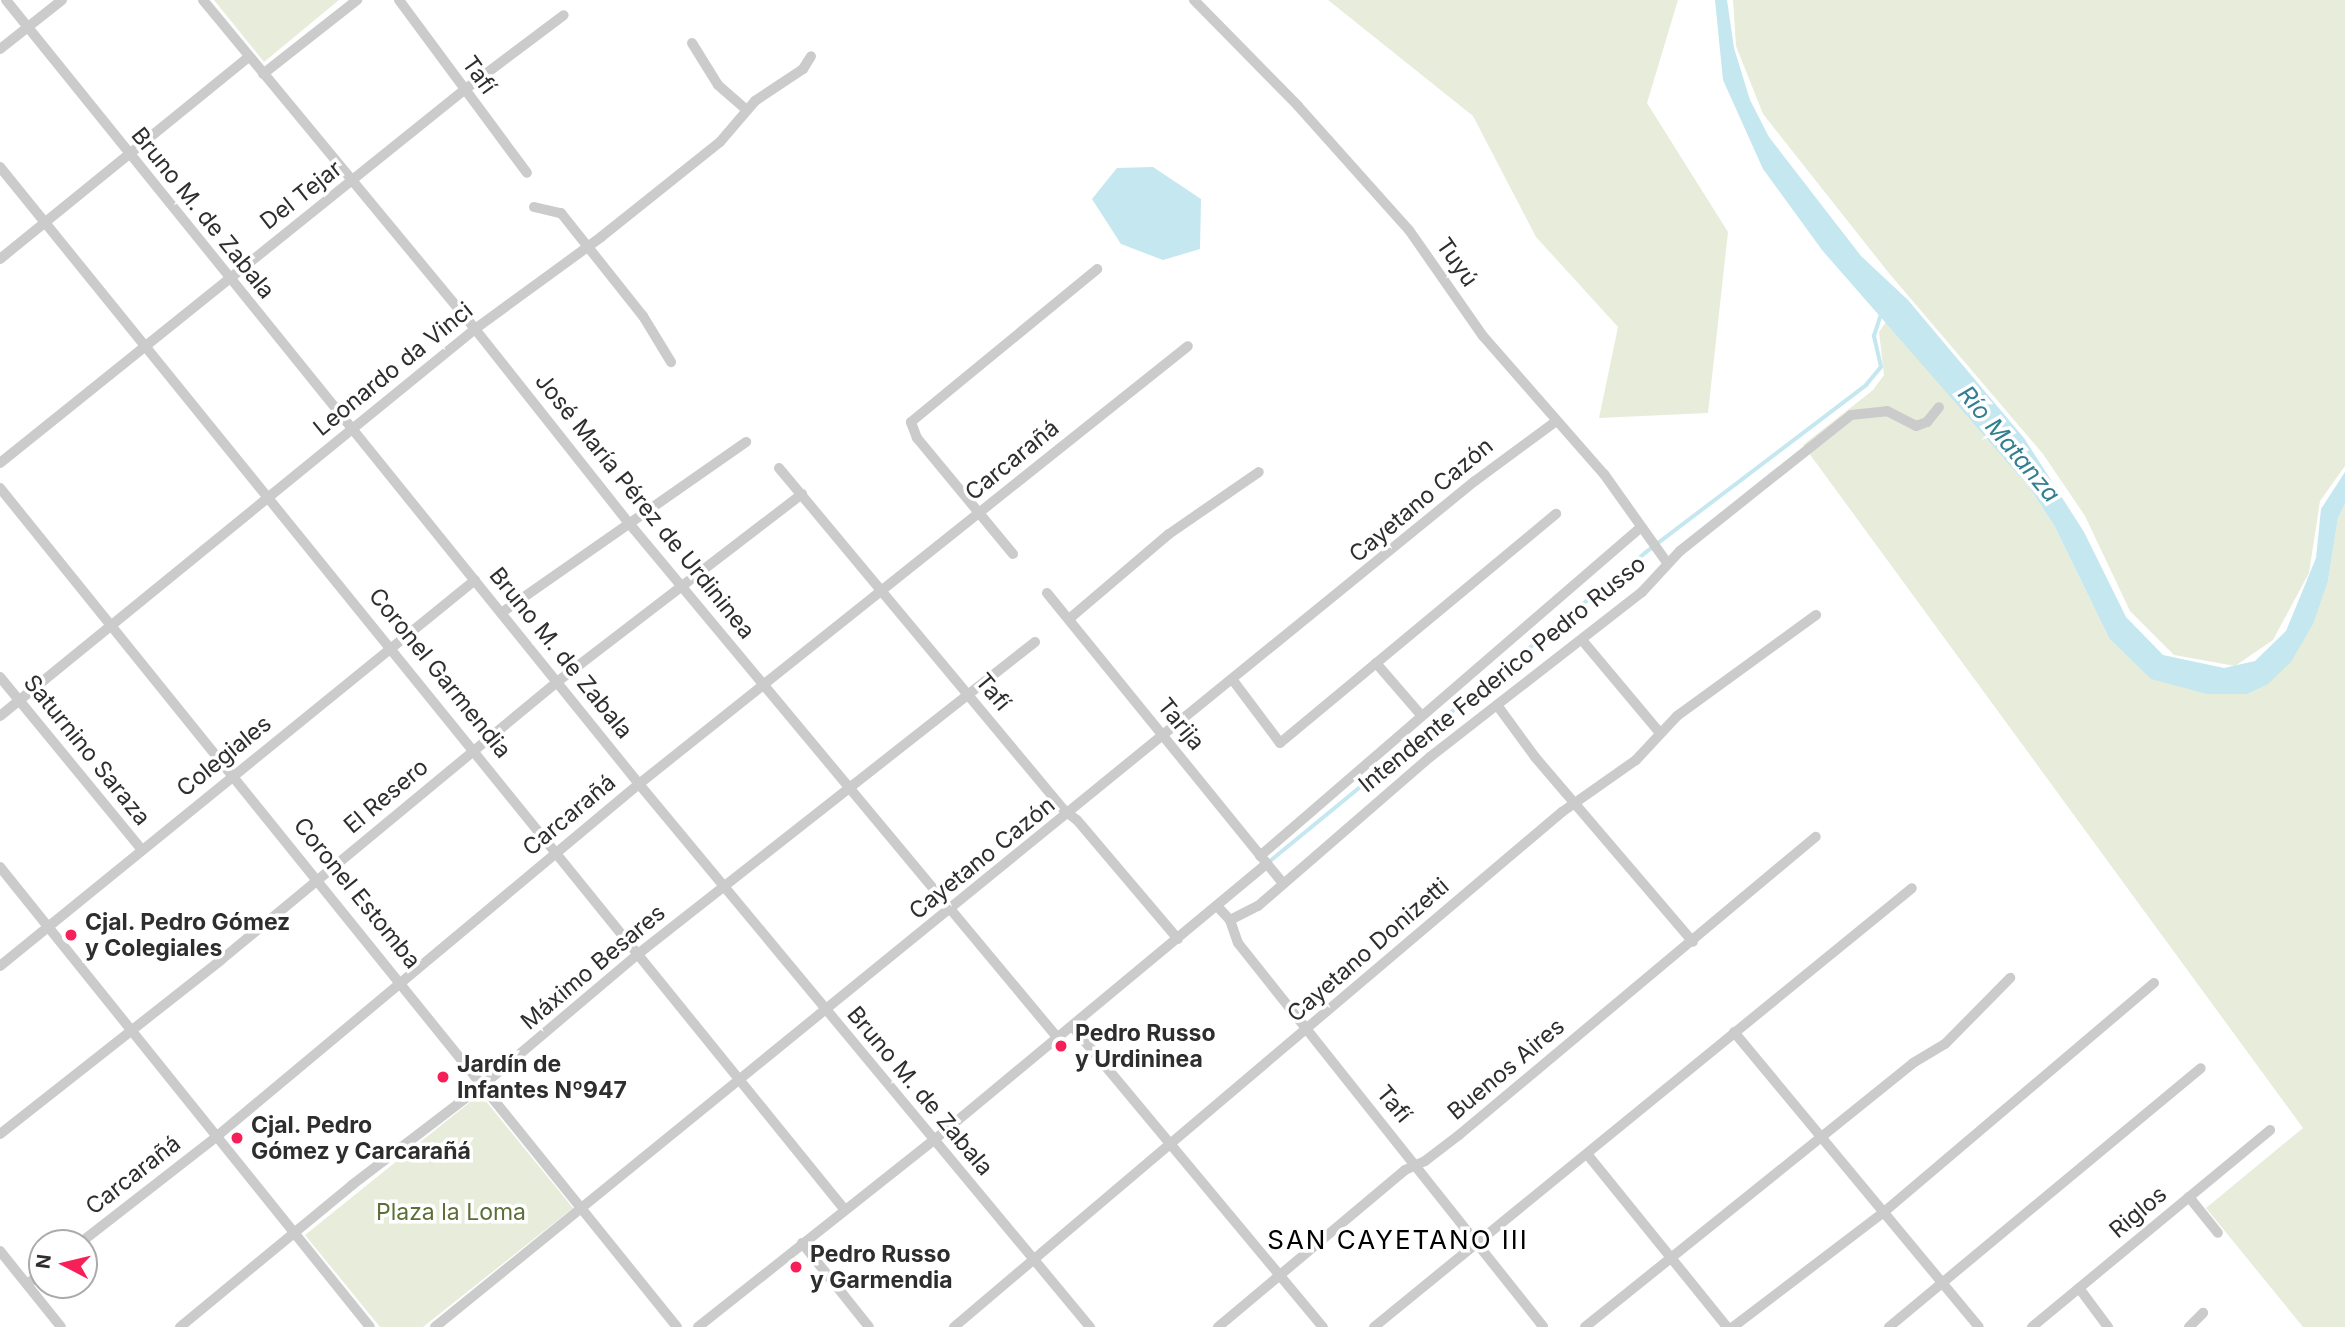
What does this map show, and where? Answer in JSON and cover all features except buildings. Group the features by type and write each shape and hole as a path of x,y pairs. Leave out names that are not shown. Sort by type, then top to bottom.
{"street":[{"name":"Bruno M. de Zabala","path":"6,0 129,156 231,278 639,784 1090,1327"},
{"path":"0,50 62,0"},
{"name":"José María Pérez de Urdininea","path":"203,0 351,183 475,328 628,522 684,586 848,789 1056,1037"},
{"path":"264,74 357,0"},
{"name":"Tafí","path":"399,0 463,91 527,173"},
{"name":"Tuyú","path":"1194,0 1298,106 1409,230 1483,336 1555,422 1604,474 1668,564"},
{"name":"Del Tejar","path":"0,463 463,91 564,15"},
{"path":"692,43 711,76 747,110"},
{"name":"Leonardo da Vinci","path":"0,716 110,623 475,328 588,247 720,142 747,110 803,69 811,56"},
{"path":"0,259 249,57"},
{"name":"Coronel Garmendia","path":"0,167 267,498 393,647 844,1209"},
{"path":"534,207 561,213 643,316 671,362"},
{"path":"1013,554 918,438 911,422 1097,269"},
{"name":"Carcarañá","path":"98,1229 216,1137 639,784 1188,346"},
{"name":"Intendente Federico Pedro Russo","path":"1230,920 1258,906 1497,705 1642,592 1668,564 1851,415 1887,411 1916,426 1927,422 1939,407"},
{"name":"Cayetano Cazón","path":"435,1327 585,1209 1515,449 1555,422"},
{"path":"501,613 746,442"},
{"name":"Tafí","path":"779,468 1069,814 1178,939"},
{"path":"1069,619 1169,534 1259,472"},
{"name":"Coronel Estomba","path":"0,488 235,775 677,1327"},
{"name":"El Resero","path":"0,1134 318,879 557,682 802,494"},
{"path":"1232,679 1280,743 1556,514"},
{"path":"698,1327 934,1140 1217,906 1421,715 1640,528"},
{"name":"Colegiales","path":"0,966 475,580"},
{"name":"Tarija","path":"1047,593 1283,883"},
{"name":"Cayetano Donizetti","path":"954,1327 1575,803 1636,760 1660,733 1816,615"},
{"path":"1582,640 1660,733"},
{"name":"Máximo Besares","path":"180,1327 293,1232 483,1086 638,954 1035,642"},
{"path":"1377,663 1421,715"},
{"name":"Saturnino Saraza","path":"0,677 142,850"},
{"path":"1497,705 1575,803 1693,942"},
{"name":"Buenos Aires","path":"1218,1327 1405,1170 1418,1165 1693,942 1816,837"},
{"path":"0,867 370,1327"},
{"path":"1374,1327 1912,888"},
{"name":"Tafí","path":"1217,906 1230,920 1238,943 1480,1243 1542,1327"},
{"path":"1585,1327 1821,1136 1945,1044 2010,978"},
{"path":"1733,1327 1884,1213 2154,983"},
{"path":"1072,1026 1173,1142 1323,1327"},
{"path":"1734,1032 1979,1327"},
{"path":"1889,1327 2201,1068"},
{"name":"Riglos","path":"2032,1327 2270,1130"},
{"path":"1587,1154 1668,1259 1727,1327"},
{"path":"2189,1197 2218,1233"},
{"path":"802,1243 869,1327"},
{"path":"0,1251 61,1327"},
{"path":"0,1271 10,1263"},
{"path":"2079,1288 2108,1327"},
{"path":"2189,1327 2203,1313"}],"green space":[{"path":"214,0 339,0 264,62"},
{"path":"1328,0 1678,0 1647,103 1728,232 1708,413 1599,418 1618,327 1536,237 1473,116"},
{"path":"1733,0 2345,0 2345,466 2320,501 2309,573 2273,640 2235,666 2174,655 2130,611 2085,516 2043,454 1888,272 1763,114 1736,46"},
{"path":"1887,320 2029,487 2055,527 2109,638 2247,694 2328,581 2338,518 2345,504 2345,1327 2303,1327 2206,1208 2303,1128 1803,445 1873,390 1884,375 1879,332"},
{"name":"Plaza la Loma","path":"480,1094 573,1208 423,1327 380,1327 305,1235"}],"water":[{"name":"Río Matanza","path":"1715,0 1727,0 1734,48 1750,100 1769,137 1861,256 1908,300 2024,438 2084,532 2126,617 2163,655 2224,668 2255,661 2286,631 2316,558 2321,509 2345,472 2345,504 2338,518 2328,581 2313,624 2291,662 2268,684 2247,694 2207,694 2151,679 2109,638 2055,527 2029,487 1822,250 1763,169 1723,80"},
{"path":"1153,167 1201,199 1200,249 1163,260 1121,244 1092,199 1117,168"}],"waterway":[{"path":"1269,862 1645,553 1866,385 1881,367 1874,336 1882,311"}],"place":[{"name":"Cjal. Pedro Gómez y Colegiales","path":"71,935"},
{"name":"Pedro Russo y Urdininea","path":"1061,1046"},
{"name":"Jardín de Infantes Nº947","path":"443,1077"},
{"name":"Cjal. Pedro Gómez y Carcarañá","path":"237,1138"},
{"name":"Pedro Russo y Garmendia","path":"796,1267"}],"district":[{"name":"SAN CAYETANO III","path":"1398,1240"}]}
